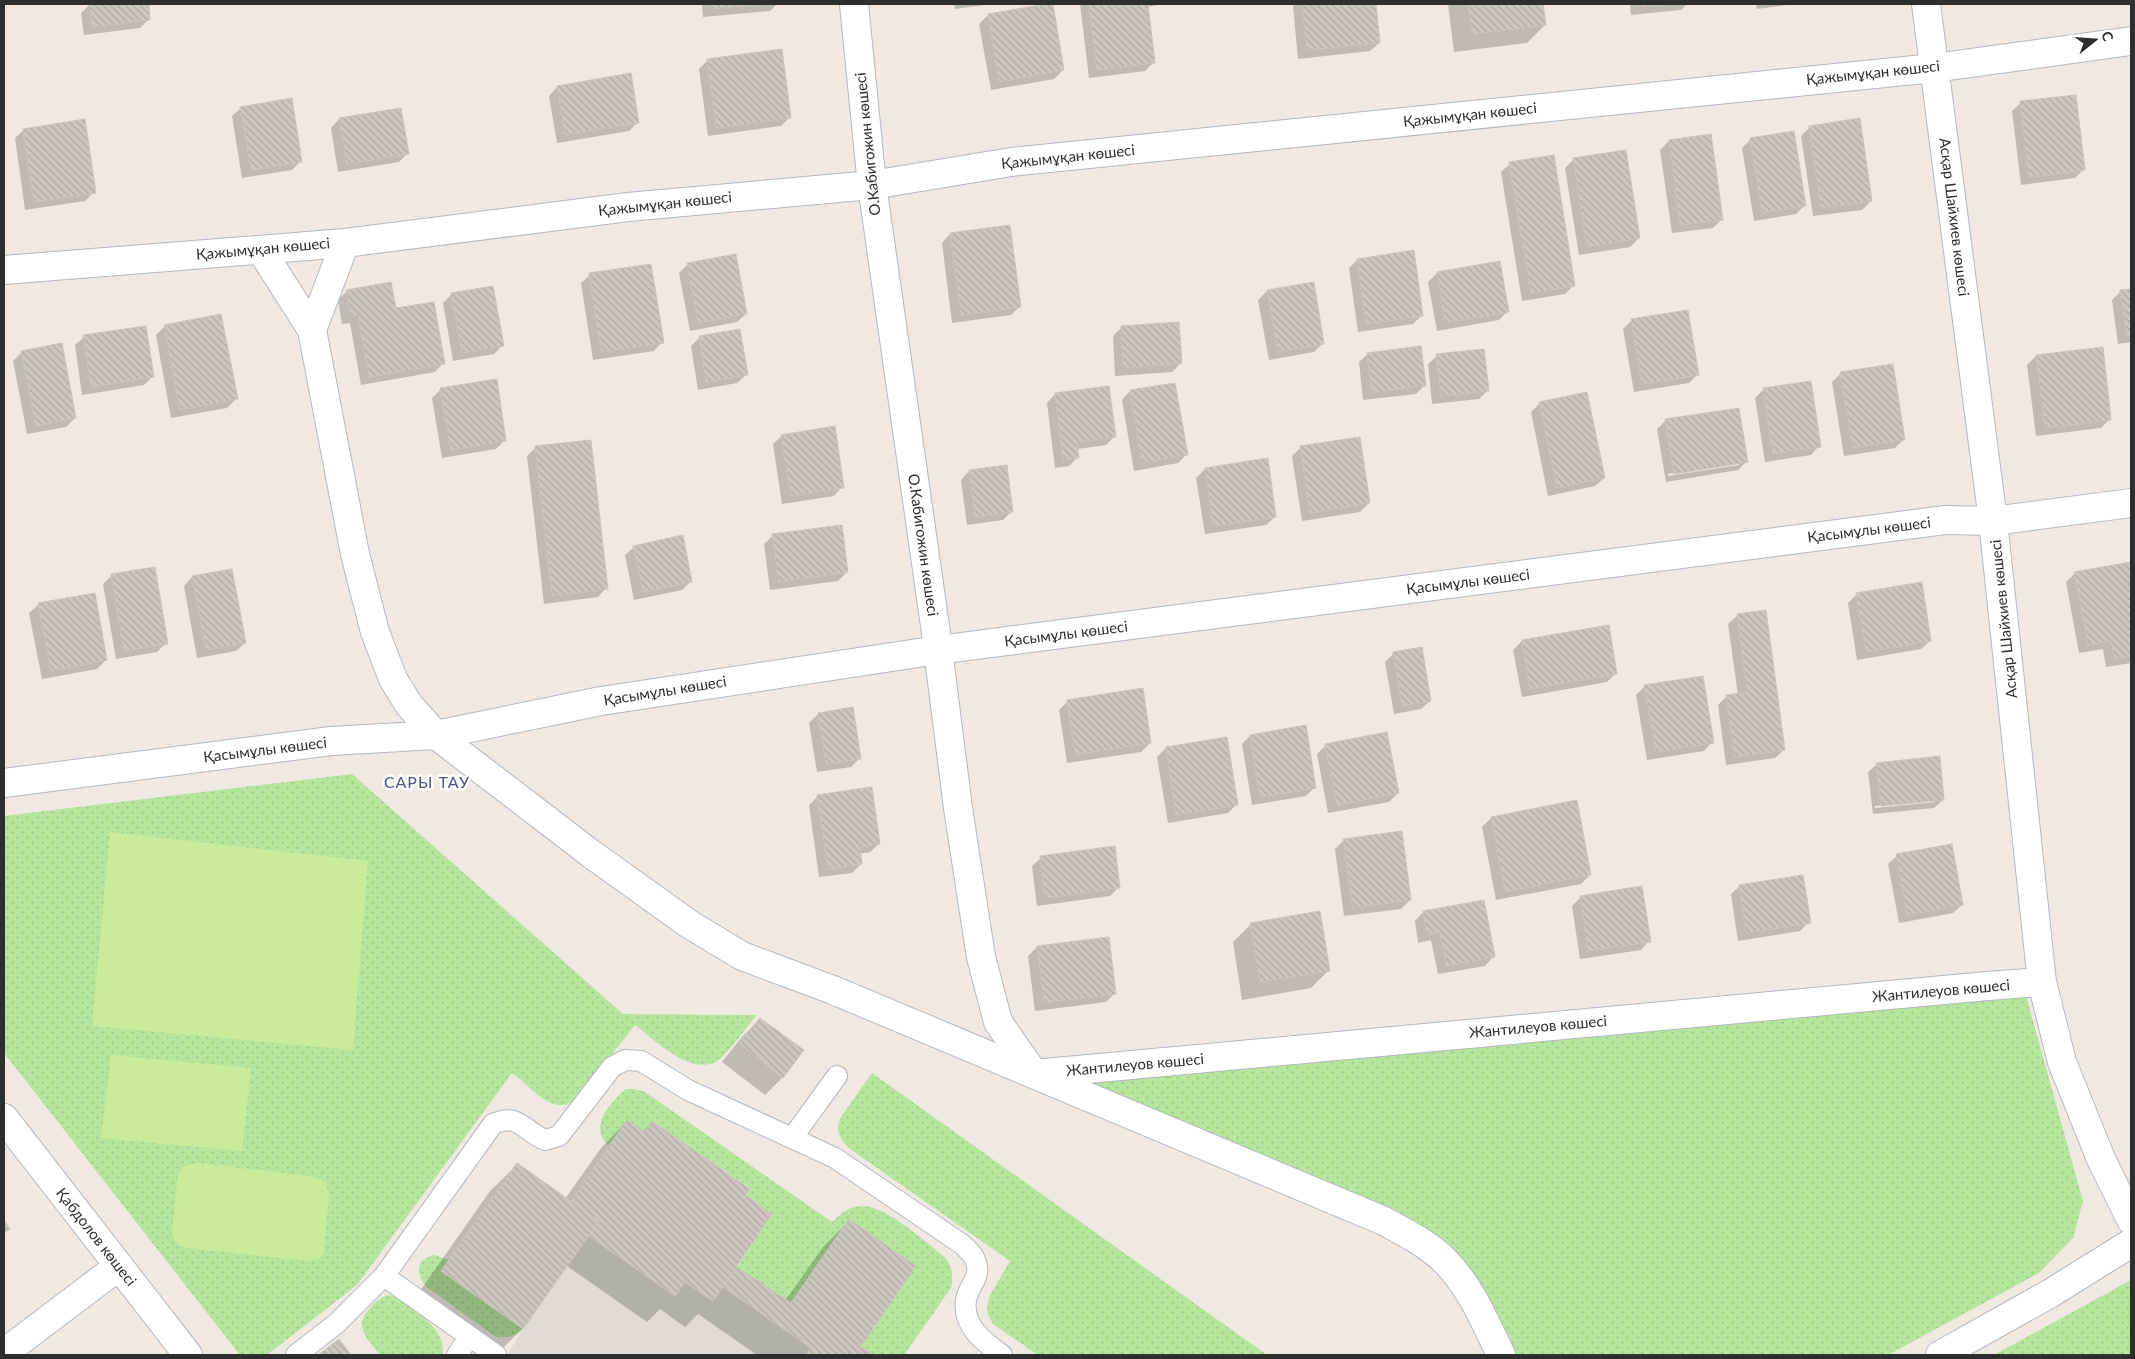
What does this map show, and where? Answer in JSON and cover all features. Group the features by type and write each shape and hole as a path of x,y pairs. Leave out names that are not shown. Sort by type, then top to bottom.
{"street":[{"name":"О.Кабигожин көшесі","path":"854,4 872,185 938,650 958,808 981,956 998,1022 1034,1074"},
{"name":"Асқар Шайхиев көшесі","path":"1926,4 1993,521 2042,982 2062,1062 2101,1159 2131,1220"},
{"name":"Қажымұқан көшесі","path":"4,270 345,242 628,207 872,185 1011,162 1934,68 2131,41"},
{"path":"312,330 345,242"},
{"path":"262,250 312,330 355,554 375,632 393,680 409,705 436,735 590,853 689,924 742,956 833,990 1034,1074 1384,1221 1416,1239 1443,1259 1462,1282 1478,1308 1501,1355"},
{"name":"Қасымұлы көшесі","path":"4,783 331,741 436,735 601,701 938,650 1945,520 1993,521 2131,504"},
{"name":"Жантилеуов көшесі","path":"1034,1074 1968,987 2042,982"},
{"name":"Қабдолов көшесі","path":"4,1118 188,1355"},
{"path":"1940,1355 2050,1293 2131,1243"},
{"path":"4,1353 119,1266"}],"lane":[{"path":"296,1355 336,1324 384,1276 493,1124 504,1119 514,1120 535,1136 545,1140 559,1136 612,1066 625,1060 640,1060 688,1090 835,1158 963,1245 976,1260 977,1277 966,1300 968,1318 978,1338 1002,1355"},
{"path":"792,1138 837,1076"},
{"path":"384,1276 496,1355"},
{"path":"457,1355 469,1337"}],"green space":[{"path":"352,774 623,1014 757,1015 722,1057 712,1063 700,1065 676,1056 635,1025 576,1100 567,1104 558,1105 542,1098 512,1073 357,1285 267,1355 240,1355 4,1053 4,816"},
{"path":"110,832 368,861 353,1050 92,1026"},
{"path":"2023,985 2083,1201 2073,1238 2039,1273 1888,1355 1501,1355 1443,1259 1034,1074"},
{"path":"111,1055 251,1068 242,1151 101,1138"},
{"path":"872,1073 1267,1355 1038,1355 993,1324 987,1309 989,1297 1010,1261 850,1149 843,1142 839,1134 838,1126 841,1117"},
{"path":"626,1089 645,1092 832,1222 842,1213 854,1207 873,1208 884,1212 906,1226 945,1257 952,1272 951,1288 904,1355 874,1355 861,1346 916,1266 849,1219 791,1303 737,1267 772,1214 745,1195 750,1188 652,1121 645,1132 627,1120 609,1146 603,1139 600,1131 603,1116"},
{"path":"198,1163 309,1176 318,1178 326,1183 329,1195 324,1252 320,1258 309,1261 187,1248 175,1241 172,1232 178,1175 186,1166"},
{"path":"435,1255 449,1260 441,1271 523,1329 511,1336 496,1337 427,1287 420,1277 419,1268 424,1260"},
{"path":"2131,1280 2131,1355 1994,1355"},
{"path":"391,1295 421,1315 435,1329 443,1346 442,1355 380,1355 366,1337 362,1326 363,1320 365,1314 377,1301"}],"shaded area":[{"path":"589,1236 675,1296 685,1282 713,1301 723,1287 811,1348 806,1355 507,1355 523,1329"}],"building":[{"path":"89,4 149,4 150,20 92,27"},
{"path":"711,4 768,4 711,9"},
{"path":"1053,4 1064,70 999,82 988,14"},
{"path":"1089,4 1148,4 1155,63 1097,70"},
{"path":"1302,4 1376,4 1380,43 1307,50"},
{"path":"1468,4 1543,4 1546,25 1472,34"},
{"path":"1639,4 1672,4 1639,7"},
{"path":"782,49 791,118 716,128 707,59"},
{"path":"631,73 639,123 565,135 557,86"},
{"path":"2076,95 2085,170 2029,177 2020,101"},
{"path":"292,98 302,162 251,170 240,107"},
{"path":"401,108 409,154 347,164 339,118"},
{"path":"1860,118 1872,201 1821,208 1809,126"},
{"path":"85,119 96,193 34,202 23,129"},
{"path":"1794,131 1806,206 1762,213 1750,138"},
{"path":"1711,134 1723,220 1680,225 1669,140"},
{"path":"1626,150 1640,238 1587,247 1573,158"},
{"path":"1554,155 1575,286 1531,293 1509,162"},
{"path":"1010,225 1021,307 961,315 950,233"},
{"path":"1414,250 1423,316 1366,324 1357,259"},
{"path":"736,254 747,314 698,323 687,263"},
{"path":"1500,261 1509,312 1445,323 1437,272"},
{"path":"651,264 664,343 601,352 589,273"},
{"path":"391,282 396,308 434,302 445,364 369,377 358,314 351,316 346,290"},
{"path":"1314,282 1324,344 1278,352 1267,290"},
{"path":"493,286 504,346 462,353 451,293"},
{"path":"2131,289 2131,335 2127,336 2120,290"},
{"path":"1688,310 1699,375 1642,384 1631,319"},
{"path":"221,314 238,399 180,410 164,325"},
{"path":"1179,322 1182,363 1123,368 1121,326"},
{"path":"146,326 154,377 91,387 83,335"},
{"path":"740,329 748,375 706,382 699,336"},
{"path":"62,343 76,418 36,426 21,351"},
{"path":"1421,346 1426,386 1372,392 1367,353"},
{"path":"2103,347 2111,420 2045,428 2036,355"},
{"path":"1484,349 1489,391 1441,396 1436,354"},
{"path":"1893,364 1905,440 1853,448 1840,372"},
{"path":"497,379 506,441 451,450 440,388"},
{"path":"1811,381 1821,447 1773,454 1763,388"},
{"path":"1175,383 1188,455 1142,463 1130,390"},
{"path":"1109,386 1116,437 1077,442 1079,458 1063,460 1055,393"},
{"path":"1587,392 1605,478 1557,488 1539,402"},
{"path":"1739,408 1748,462 1674,474 1665,419"},
{"path":"835,426 844,488 791,496 781,435"},
{"path":"1360,437 1370,503 1310,513 1300,446"},
{"path":"591,440 608,589 552,596 535,446"},
{"path":"1268,458 1276,517 1213,526 1205,468"},
{"path":"1007,465 1013,512 975,517 969,470"},
{"path":"842,525 848,572 779,582 772,534"},
{"path":"683,535 692,582 643,592 633,546"},
{"path":"2131,562 2131,656 2115,659 2111,641 2088,645 2074,572"},
{"path":"155,567 168,644 124,651 111,574"},
{"path":"232,569 246,643 206,650 192,576"},
{"path":"1922,582 1931,641 1866,652 1856,593"},
{"path":"95,593 107,660 51,671 38,603"},
{"path":"1766,610 1785,750 1735,757 1726,695 1747,692 1737,614"},
{"path":"1609,625 1617,674 1530,689 1522,640"},
{"path":"1422,647 1431,701 1402,706 1393,652"},
{"path":"1703,676 1714,743 1656,752 1644,685"},
{"path":"1143,688 1151,743 1075,755 1067,700"},
{"path":"853,707 861,759 826,764 818,713"},
{"path":"1306,725 1316,788 1260,797 1250,735"},
{"path":"1387,732 1399,793 1337,805 1325,744"},
{"path":"1227,737 1238,805 1176,815 1166,747"},
{"path":"1940,756 1944,800 1881,806 1876,763"},
{"path":"872,787 880,844 860,847 862,864 828,869 817,795"},
{"path":"1577,800 1591,875 1505,892 1491,817"},
{"path":"1402,831 1411,900 1353,908 1343,839"},
{"path":"1952,844 1963,905 1907,915 1896,854"},
{"path":"1115,846 1120,888 1045,898 1040,856"},
{"path":"1803,875 1811,923 1746,933 1739,885"},
{"path":"1642,886 1651,942 1588,951 1580,896"},
{"path":"1484,900 1495,957 1446,966 1440,932 1427,935 1423,911"},
{"path":"1320,911 1330,971 1260,982 1250,923"},
{"path":"1109,937 1116,994 1044,1003 1037,946"},
{"path":"760,1018 804,1050 783,1078 739,1043"},
{"path":"627,1120 645,1132 652,1121 750,1189 745,1195 772,1214 713,1301 685,1282 675,1296 589,1236 599,1221 571,1201"},
{"path":"517,1163 599,1221 523,1329 441,1271"},
{"path":"849,1219 916,1266 855,1355 806,1355 811,1348 723,1287 737,1267 791,1303"},
{"path":"4,1220 10,1229 4,1233"},
{"path":"339,1339 351,1355 318,1355"},
{"path":"861,1346 874,1355 855,1355"}],"district":[{"name":"САРЫ ТАУ","path":"427,782"}]}
